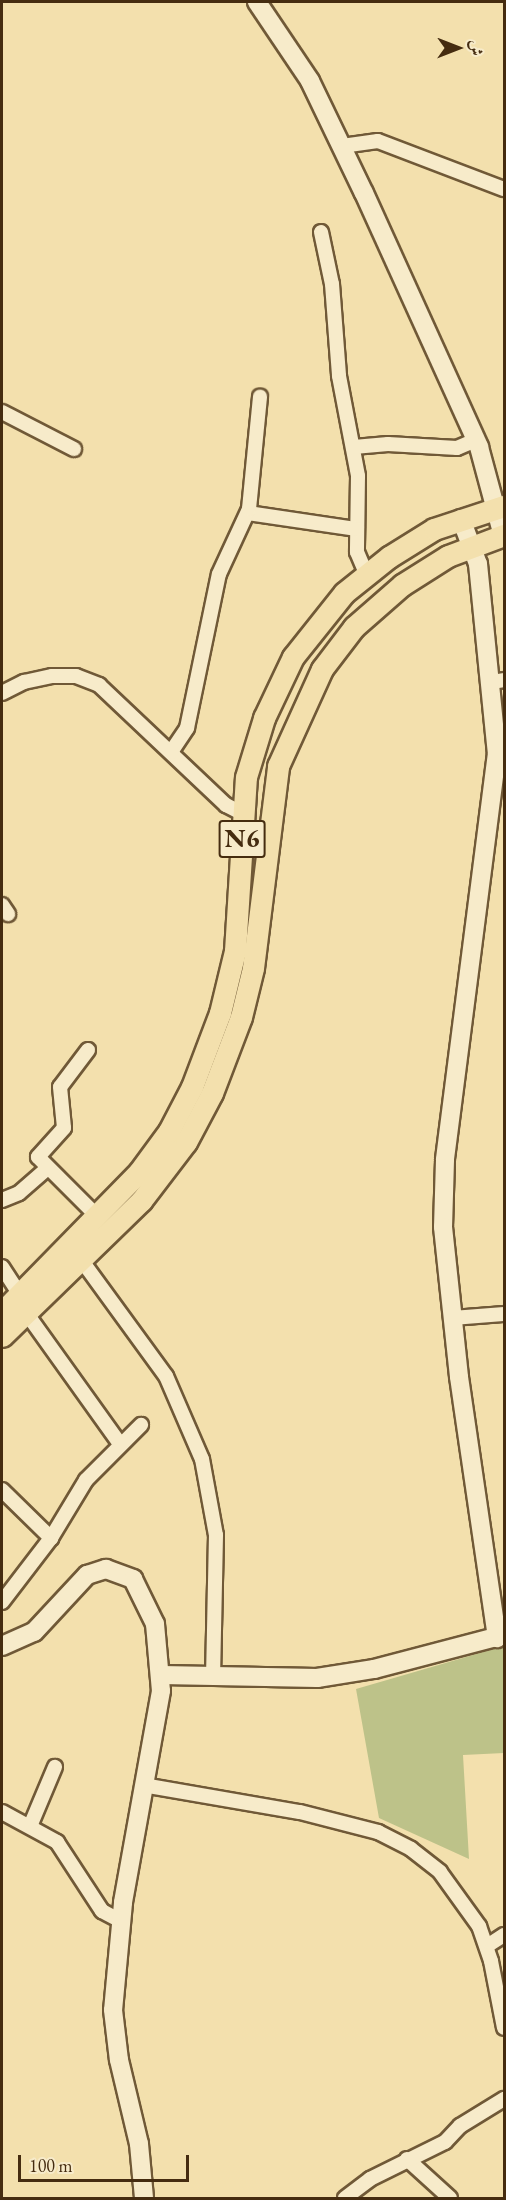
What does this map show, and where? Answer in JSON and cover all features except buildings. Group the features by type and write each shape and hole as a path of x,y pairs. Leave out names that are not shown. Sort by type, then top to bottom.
{"main road":[{"name":"N6","path":"75,1252 96,1215 158,1149 192,1087 212,1038 236,951 242,813 255,743 282,677 328,610 366,573 413,540 461,519 501,506"},
{"name":"N6","path":"75,1252 141,1201 174,1160 224,1064 253,968 269,814 278,766 296,720 337,647 402,585 472,545 504,535"},
{"path":"242,813 269,814"},
{"path":"2,1336 24,1305 75,1252"},
{"path":"2,1312 24,1305"}],"street":[{"path":"257,2 310,81 342,146 476,440 501,506 504,535"},
{"path":"342,146 378,141 504,189"},
{"path":"321,232 332,284 339,376 354,447 358,559 366,573"},
{"path":"171,752 187,728 219,574 248,513 260,397"},
{"path":"2,412 74,449"},
{"path":"354,447 388,444 457,448 476,440"},
{"path":"248,513 357,530"},
{"path":"461,519 478,564 498,681 504,761"},
{"path":"2,693 24,682 52,676 89,680 121,702 226,805 242,813"},
{"path":"162,1675 317,1678 374,1669 501,1636 453,1318 443,1227 445,1160 501,736"},
{"path":"88,1050 60,1087 66,1123 38,1156 96,1215"},
{"path":"2,1200 19,1193 48,1168"},
{"path":"75,1252 166,1376 202,1459 216,1535 213,1677"},
{"path":"2,1267 24,1305 120,1444"},
{"path":"453,1318 504,1314"},
{"path":"2,1602 51,1538 86,1480 141,1425"},
{"path":"2,1490 51,1538"},
{"path":"2,1646 34,1632 87,1575 115,1570 133,1580 147,1603 162,1675 160,1709 143,1785 121,1921 114,2025 139,2144 144,2199"},
{"path":"31,1824 55,1767"},
{"path":"143,1785 300,1812 359,1826 393,1839 440,1872 467,1906 487,1946 504,2028"},
{"path":"2,1812 31,1824 63,1848 102,1911 121,1921"},
{"path":"487,1946 504,1935"},
{"path":"345,2199 407,2159 445,2142 460,2126 504,2099"},
{"path":"407,2159 450,2199"}],"green space":[{"path":"504,1646 504,1753 463,1755 469,1859 379,1818 356,1689"}]}
